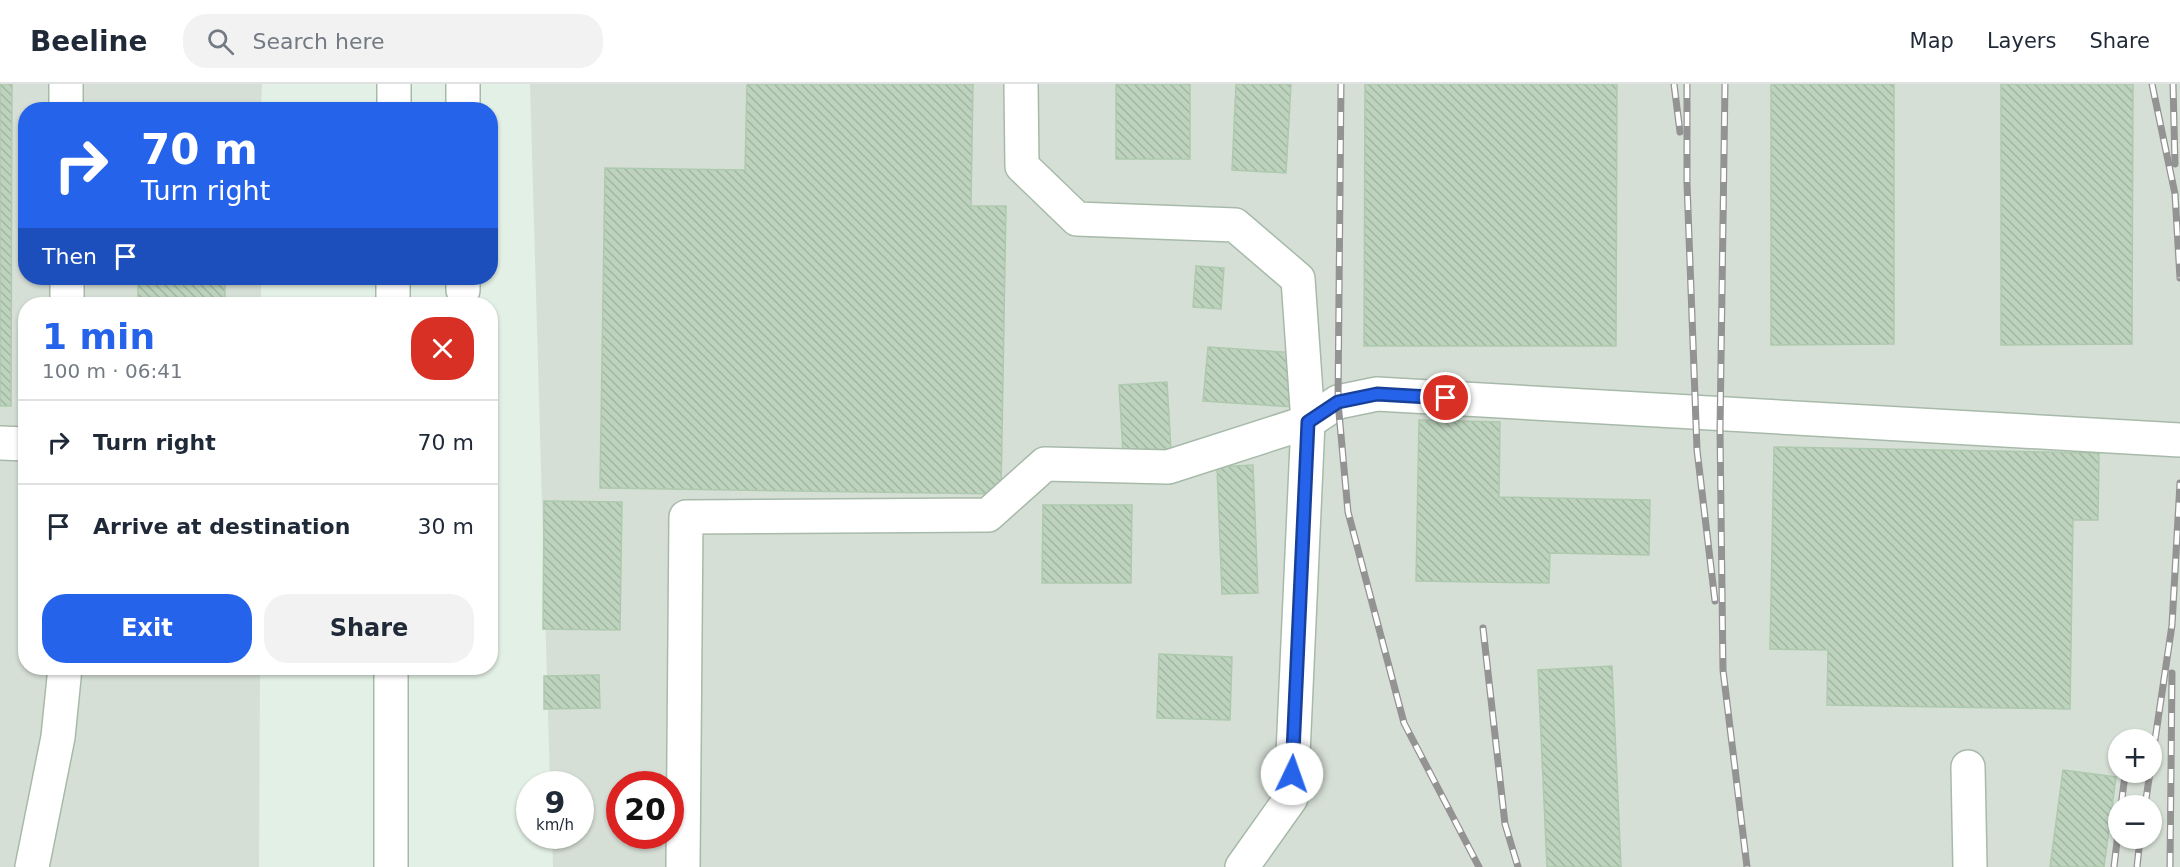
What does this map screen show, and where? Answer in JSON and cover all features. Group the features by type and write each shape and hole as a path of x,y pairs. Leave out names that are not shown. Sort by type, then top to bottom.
{"street":[{"path":"66,84 66,102"},
{"path":"394,84 394,102"},
{"path":"464,84 464,102"},
{"path":"1022,84 1022,166 1077,219 1235,225 1298,279 1308,422 1291,798 1242,867"},
{"path":"683,867 686,517 987,515 1045,464 1168,467 1308,422 1338,402 1377,394 2180,440"},
{"path":"0,443 18,444"},
{"path":"32,867 58,736 64,675"},
{"path":"391,675 392,867"},
{"path":"1968,767 1970,867"}],"shaded area":[{"path":"0,84 262,84 261,102 18,102 18,285 261,285 261,297 18,297 18,675 260,675 259,867 0,867"},
{"path":"530,84 2180,84 2180,867 553,867 552,849 594,849 594,771 550,771"}],"building":[{"path":"0,84 12,84 11,406 0,406"},
{"path":"747,84 973,84 971,206 1006,206 1001,494 600,488 605,168 745,170"},
{"path":"1116,84 1190,84 1190,159 1116,159"},
{"path":"1236,84 1291,84 1286,173 1232,170"},
{"path":"1365,84 1617,84 1616,346 1364,346"},
{"path":"1771,84 1894,84 1894,344 1771,345"},
{"path":"2001,84 2133,84 2132,344 2001,345"},
{"path":"1196,266 1224,268 1221,309 1193,307"},
{"path":"138,285 225,285 225,297 138,297"},
{"path":"1208,347 1298,353 1294,407 1203,401"},
{"path":"1167,382 1171,450 1123,453 1119,385"},
{"path":"1419,420 1500,422 1499,497 1650,500 1649,555 1550,553 1549,583 1416,581"},
{"path":"1774,447 2099,453 2098,520 2073,520 2070,709 1827,705 1828,650 1770,649"},
{"path":"1253,465 1258,593 1222,594 1217,467"},
{"path":"544,501 622,502 620,630 543,629"},
{"path":"1043,505 1132,505 1131,583 1042,583"},
{"path":"1159,654 1232,657 1230,720 1157,718"},
{"path":"1612,666 1621,867 1547,867 1538,670"},
{"path":"599,675 600,708 544,709 544,676"},
{"path":"2063,770 2108,776 2108,783 2115,783 2114,795 2108,795 2108,837 2104,867 2050,867"}],"railway":[{"path":"1341,84 1338,402 1348,512 1404,723 1479,867"},
{"path":"1674,84 1680,132"},
{"path":"1687,84 1687,183 1697,450 1715,601"},
{"path":"1725,84 1720,430 1723,670 1747,867"},
{"path":"2152,84 2175,194 2180,278"},
{"path":"2173,84 2175,164"},
{"path":"2157,729 2172,625 2180,483"},
{"path":"1483,628 1505,824 1518,867"},
{"path":"2170,867 2172,673"},
{"path":"2122,795 2124,783"},
{"path":"2147,795 2148,783"},
{"path":"2114,867 2116,849"},
{"path":"2137,867 2139,849"}],"route":[{"path":"1292,774 1308,422 1338,402 1377,394 1446,398"}]}
